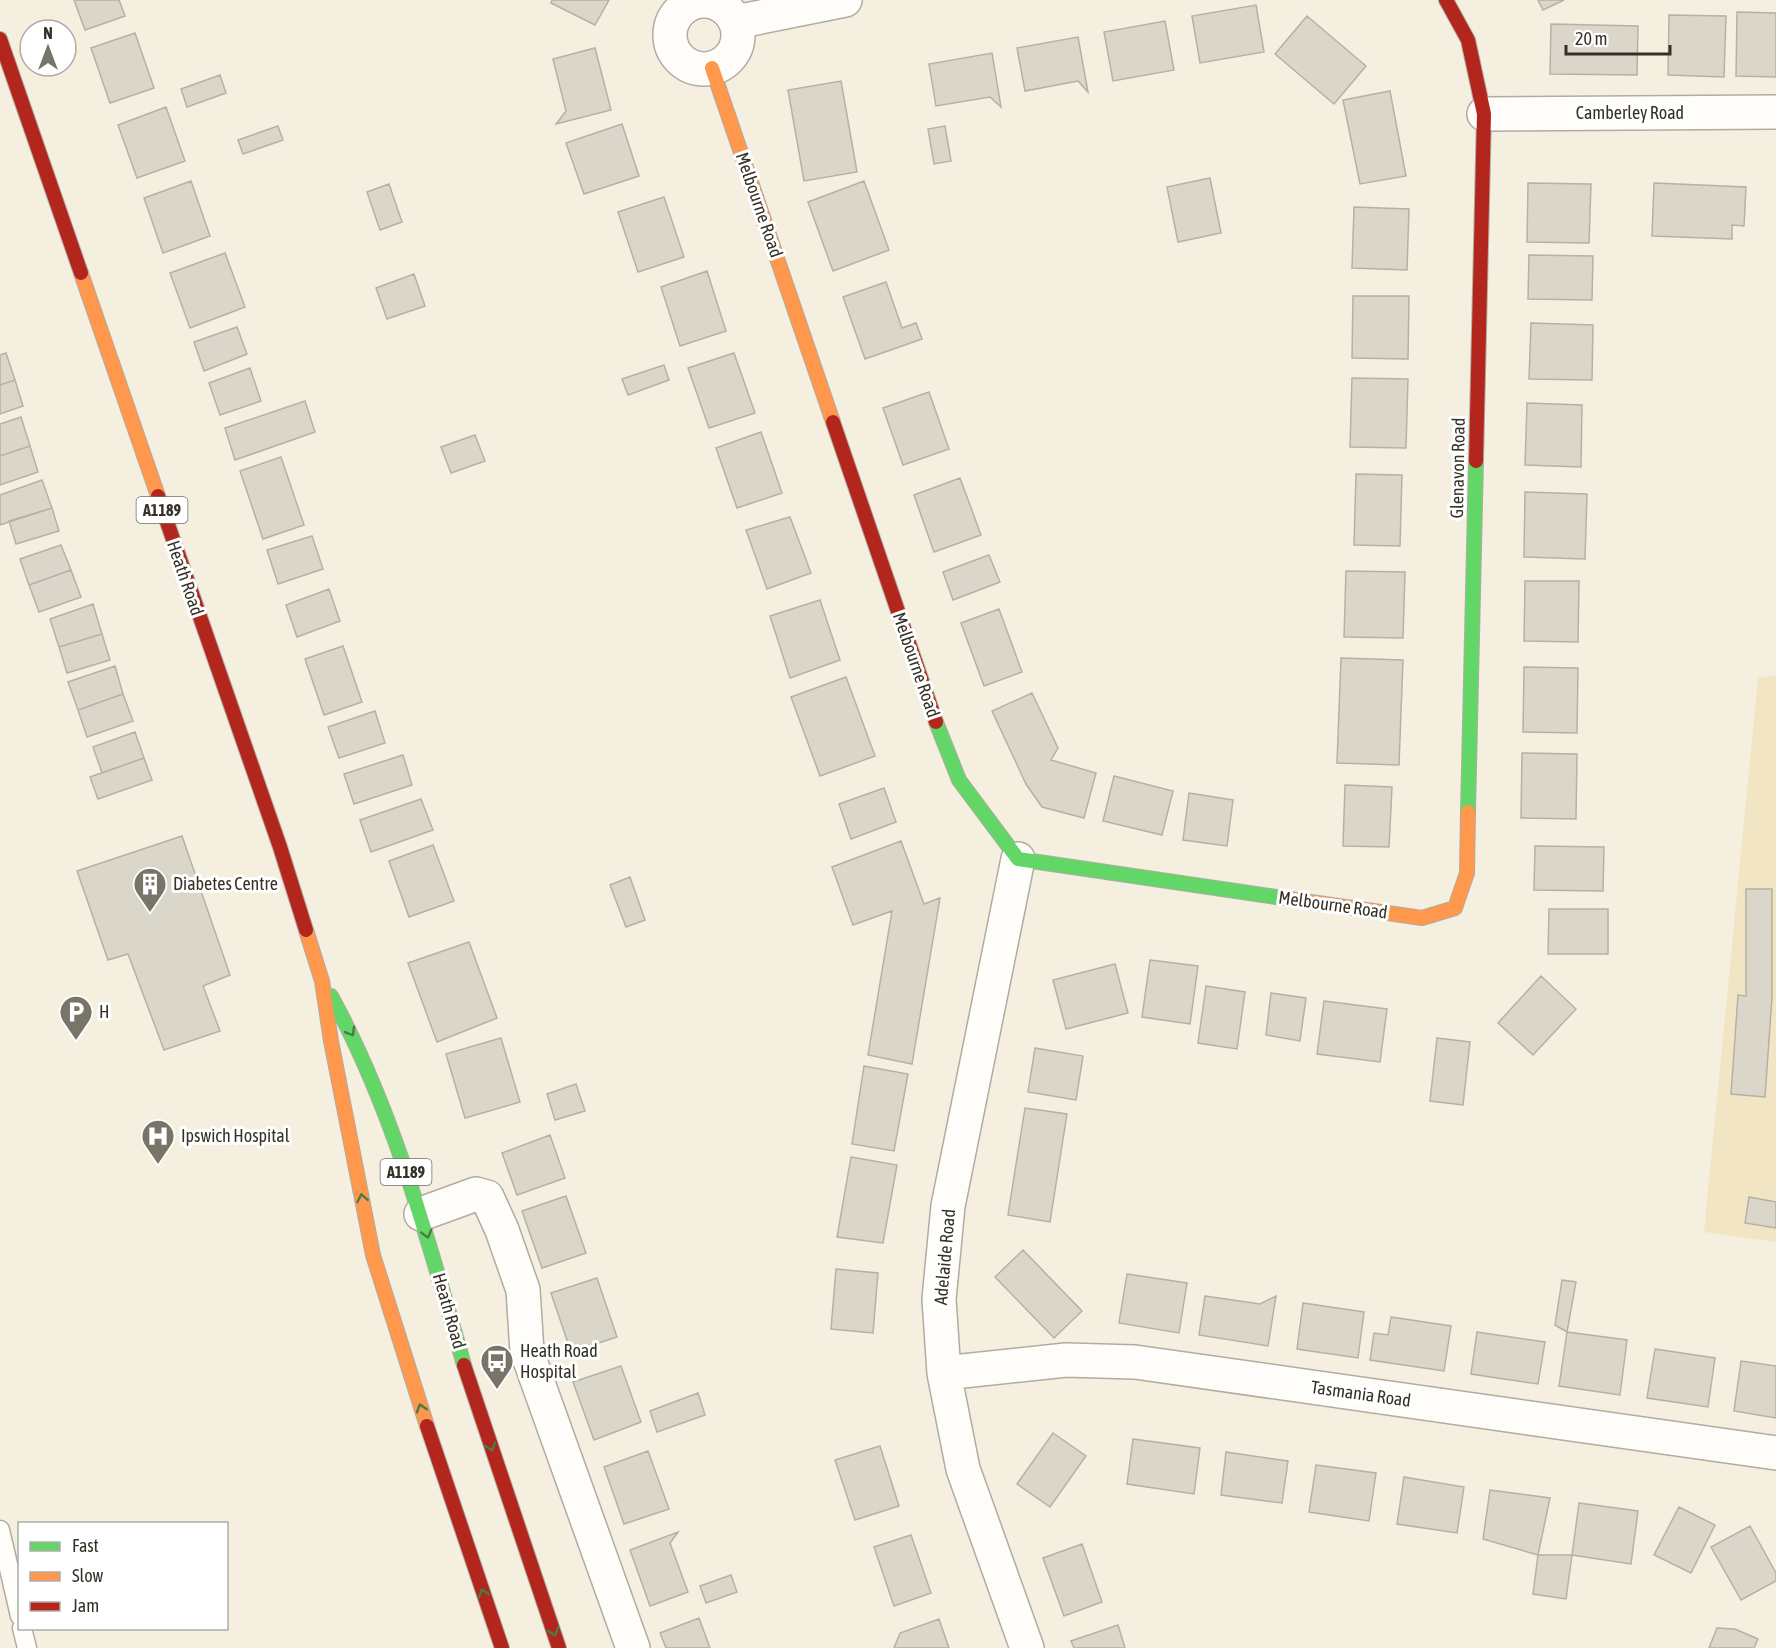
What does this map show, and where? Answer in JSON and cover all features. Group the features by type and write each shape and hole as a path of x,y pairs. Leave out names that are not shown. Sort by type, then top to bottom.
{"main road":[{"name":"Glenavon Road","path":"1422,918 1455,908 1467,873 1484,114 1468,40 1446,0"},
{"name":"Heath Road","path":"0,39 280,847 322,981 331,1041 373,1255 457,1521 502,1648"},
{"name":"Melbourne Road","path":"712,68 941,738 959,780 1018,859 1422,918"},
{"name":"Heath Road","path":"322,981 359,1047 431,1210 466,1371 559,1648"}],"street":[{"path":"736,22 845,0"},
{"path":"711,1 721,5 736,22 737,45 723,63 712,68 701,69 680,60 670,41 669,30 673,19 689,4 711,1"},
{"name":"Camberley Road","path":"1484,114 1776,112"},
{"name":"Adelaide Road","path":"1018,859 948,1206 939,1299 944,1373 963,1469 1027,1648"},
{"path":"431,1210 476,1194 487,1197 502,1230 523,1290 527,1352 633,1648"},
{"name":"Tasmania Road","path":"944,1373 1066,1360 1135,1362 1776,1453"}],"lane":[{"path":"0,1530 2,1549 18,1609"},
{"path":"22,1630 27,1648"}],"shaded area":[{"path":"1776,675 1776,1242 1704,1232 1758,678"}],"building":[{"path":"74,0 119,0 125,16 85,30"},
{"path":"552,0 609,0 595,25 551,3"},
{"path":"1538,0 1564,0 1543,10"},
{"path":"1256,5 1264,52 1200,63 1192,16"},
{"path":"1737,12 1776,13 1776,77 1736,76"},
{"path":"1669,15 1726,16 1724,77 1668,75"},
{"path":"1307,16 1366,66 1334,104 1275,54"},
{"path":"1165,21 1174,70 1113,81 1104,32"},
{"path":"1551,24 1638,26 1637,75 1550,74"},
{"path":"135,33 154,88 110,103 91,48"},
{"path":"1078,37 1088,92 1078,81 1025,91 1017,48"},
{"path":"595,48 611,110 556,124 566,111 553,59"},
{"path":"992,53 1001,107 990,97 936,106 929,64"},
{"path":"220,75 226,93 187,107 181,89"},
{"path":"841,81 857,172 804,181 788,90"},
{"path":"1390,91 1406,176 1360,184 1343,100"},
{"path":"166,107 185,161 137,178 118,125"},
{"path":"622,124 639,176 584,194 566,143"},
{"path":"278,126 283,140 243,154 238,140"},
{"path":"945,126 951,161 934,164 928,129"},
{"path":"1210,178 1221,233 1178,242 1167,187"},
{"path":"191,181 210,236 163,253 144,198"},
{"path":"864,181 889,250 833,271 808,202"},
{"path":"1528,183 1591,184 1589,243 1527,242"},
{"path":"1654,183 1746,187 1744,226 1732,225 1732,239 1652,236"},
{"path":"389,184 402,222 380,230 367,192"},
{"path":"664,197 684,257 638,272 618,212"},
{"path":"1354,207 1409,209 1407,270 1352,268"},
{"path":"225,253 245,307 190,328 170,273"},
{"path":"1529,255 1593,256 1592,300 1528,299"},
{"path":"707,271 726,331 680,346 661,287"},
{"path":"414,274 425,306 387,319 376,288"},
{"path":"886,282 902,328 916,323 922,339 865,359 843,297"},
{"path":"1353,296 1409,296 1408,359 1352,358"},
{"path":"1531,323 1593,325 1592,380 1529,379"},
{"path":"237,327 247,354 204,371 194,342"},
{"path":"6,353 15,380 0,385 0,355"},
{"path":"734,353 755,413 709,428 688,368"},
{"path":"664,365 669,380 628,395 622,379"},
{"path":"250,368 261,401 220,415 209,383"},
{"path":"1352,378 1408,379 1406,448 1350,447"},
{"path":"15,380 23,406 0,414 0,385"},
{"path":"929,392 949,449 903,465 883,408"},
{"path":"305,401 315,432 235,460 225,428"},
{"path":"1527,403 1582,405 1581,467 1525,465"},
{"path":"21,417 30,446 0,456 0,424"},
{"path":"761,432 782,493 737,508 716,448"},
{"path":"475,435 485,461 451,473 441,447"},
{"path":"30,446 38,472 0,485 0,456"},
{"path":"281,457 304,525 263,539 240,471"},
{"path":"1356,474 1402,475 1400,546 1354,545"},
{"path":"960,478 981,535 934,552 914,495"},
{"path":"42,480 52,508 0,525 0,495"},
{"path":"1525,492 1587,494 1585,559 1524,557"},
{"path":"52,508 59,531 16,544 9,521"},
{"path":"790,517 811,573 767,589 746,530"},
{"path":"312,536 323,569 278,584 267,550"},
{"path":"61,545 71,570 29,585 20,559"},
{"path":"989,555 1000,582 953,600 943,572"},
{"path":"71,570 81,597 39,612 29,585"},
{"path":"1346,571 1405,572 1403,638 1344,637"},
{"path":"1525,581 1579,581 1578,642 1524,641"},
{"path":"329,589 340,621 297,637 286,605"},
{"path":"820,600 840,660 790,678 770,616"},
{"path":"93,604 102,634 59,647 50,619"},
{"path":"999,609 1022,672 984,686 961,623"},
{"path":"102,634 110,660 67,673 59,647"},
{"path":"343,646 362,702 324,715 305,659"},
{"path":"1341,658 1403,660 1399,765 1337,763"},
{"path":"115,666 123,694 78,710 68,682"},
{"path":"1524,667 1578,668 1577,733 1523,732"},
{"path":"846,677 875,756 820,776 791,697"},
{"path":"1032,693 1058,748 1051,760 1096,773 1084,818 1042,807 1026,784 992,711"},
{"path":"123,694 133,721 87,737 78,710"},
{"path":"375,711 385,743 339,758 328,727"},
{"path":"135,732 144,758 102,773 93,747"},
{"path":"1522,753 1577,754 1576,819 1521,818"},
{"path":"403,755 412,785 354,804 344,774"},
{"path":"144,758 152,780 98,799 90,777"},
{"path":"1114,776 1173,791 1162,835 1103,821"},
{"path":"1345,785 1392,787 1389,847 1343,846"},
{"path":"884,788 896,822 851,839 839,804"},
{"path":"1189,793 1233,800 1227,846 1183,840"},
{"path":"421,799 433,830 371,852 360,820"},
{"name":"Diabetes Centre","path":"182,836 230,975 203,986 220,1031 164,1050 128,954 108,960 77,871"},
{"path":"901,841 924,904 940,898 912,1064 868,1055 892,911 853,925 832,867"},
{"path":"433,845 454,901 409,917 389,861"},
{"path":"1535,846 1604,847 1603,891 1534,890"},
{"path":"630,877 645,920 626,927 610,885"},
{"path":"1746,889 1772,889 1772,997 1765,1097 1731,1094 1738,995 1746,996"},
{"path":"1549,909 1608,909 1608,954 1548,954"},
{"path":"469,942 497,1018 437,1042 408,963"},
{"path":"1150,960 1198,966 1190,1024 1142,1017"},
{"path":"1115,964 1128,1013 1066,1029 1053,980"},
{"path":"1541,976 1576,1009 1533,1055 1498,1023"},
{"path":"1206,986 1245,992 1237,1049 1198,1043"},
{"path":"1271,993 1306,998 1300,1041 1266,1035"},
{"path":"1324,1001 1387,1009 1380,1062 1317,1054"},
{"path":"501,1038 520,1102 465,1118 446,1054"},
{"path":"1437,1038 1470,1042 1463,1105 1430,1101"},
{"path":"1035,1048 1083,1056 1076,1100 1028,1092"},
{"path":"864,1066 908,1074 894,1151 852,1144"},
{"path":"576,1084 585,1111 555,1120 547,1094"},
{"path":"1025,1108 1067,1114 1050,1222 1008,1215"},
{"path":"550,1135 565,1178 517,1195 502,1153"},
{"path":"851,1157 897,1165 883,1243 837,1237"},
{"path":"566,1196 586,1253 542,1268 522,1211"},
{"path":"1749,1197 1776,1202 1776,1228 1745,1223"},
{"path":"1023,1250 1082,1311 1054,1338 995,1277"},
{"path":"836,1269 878,1273 873,1333 831,1329"},
{"path":"1127,1274 1187,1283 1179,1333 1119,1323"},
{"path":"597,1278 617,1337 571,1352 551,1293"},
{"path":"1562,1280 1576,1282 1567,1332 1555,1325"},
{"path":"1205,1296 1260,1304 1276,1296 1268,1346 1199,1335"},
{"path":"1303,1303 1364,1312 1358,1358 1297,1349"},
{"path":"1391,1317 1451,1326 1444,1371 1370,1360 1374,1333 1388,1335"},
{"path":"1477,1332 1545,1342 1538,1384 1471,1374"},
{"path":"1567,1332 1627,1340 1620,1395 1559,1386"},
{"path":"1655,1349 1715,1358 1708,1407 1647,1398"},
{"path":"1741,1361 1776,1366 1776,1418 1734,1411"},
{"path":"621,1366 641,1422 594,1440 573,1382"},
{"path":"698,1393 705,1415 657,1432 650,1411"},
{"path":"1053,1433 1086,1456 1050,1507 1017,1484"},
{"path":"1133,1439 1200,1448 1194,1494 1127,1484"},
{"path":"880,1446 899,1506 855,1520 835,1460"},
{"path":"648,1451 669,1509 624,1524 604,1467"},
{"path":"1226,1452 1288,1461 1282,1503 1221,1495"},
{"path":"1316,1465 1376,1473 1369,1521 1309,1512"},
{"path":"1404,1477 1464,1487 1457,1533 1397,1524"},
{"path":"1490,1490 1550,1498 1538,1555 1483,1539"},
{"path":"1579,1503 1638,1511 1631,1564 1572,1555"},
{"path":"1679,1507 1715,1525 1691,1573 1654,1555"},
{"path":"1750,1526 1776,1573 1776,1581 1741,1600 1711,1547"},
{"path":"678,1532 670,1543 688,1592 650,1606 630,1550"},
{"path":"911,1535 931,1593 894,1606 874,1547"},
{"path":"1082,1544 1102,1602 1064,1616 1043,1558"},
{"path":"1538,1555 1572,1555 1566,1599 1533,1594"},
{"path":"731,1575 737,1592 706,1603 700,1586"},
{"path":"699,1618 710,1648 666,1648 660,1633"},
{"path":"939,1619 949,1648 894,1648 900,1633"},
{"path":"1118,1625 1125,1648 1074,1648 1071,1641"},
{"path":"1717,1628 1735,1629 1758,1639 1754,1648 1709,1648"}],"traffic: fast":[{"path":"1468,812 1476,461"},
{"path":"936,722 959,780 1018,859 1290,899"},
{"path":"331,996 373,1085 408,1177 464,1365"}],"traffic: slow":[{"path":"712,68 833,422"},
{"path":"81,273 158,496"},
{"path":"1290,899 1422,918 1455,908 1467,873 1468,812"},
{"path":"306,930 322,981 331,1041 373,1255 427,1426"}],"traffic: jam":[{"path":"1446,0 1468,40 1484,114 1476,461"},
{"path":"0,39 81,273"},
{"path":"833,422 936,722"},
{"path":"158,496 280,847 306,930"},
{"path":"464,1365 559,1648"},
{"path":"427,1426 502,1648"}],"place":[{"name":"Diabetes Centre","path":"150,913"},
{"name":"H","path":"76,1041"},
{"name":"Ipswich Hospital","path":"158,1165"},
{"name":"Heath Road Hospital","path":"497,1390"}]}
